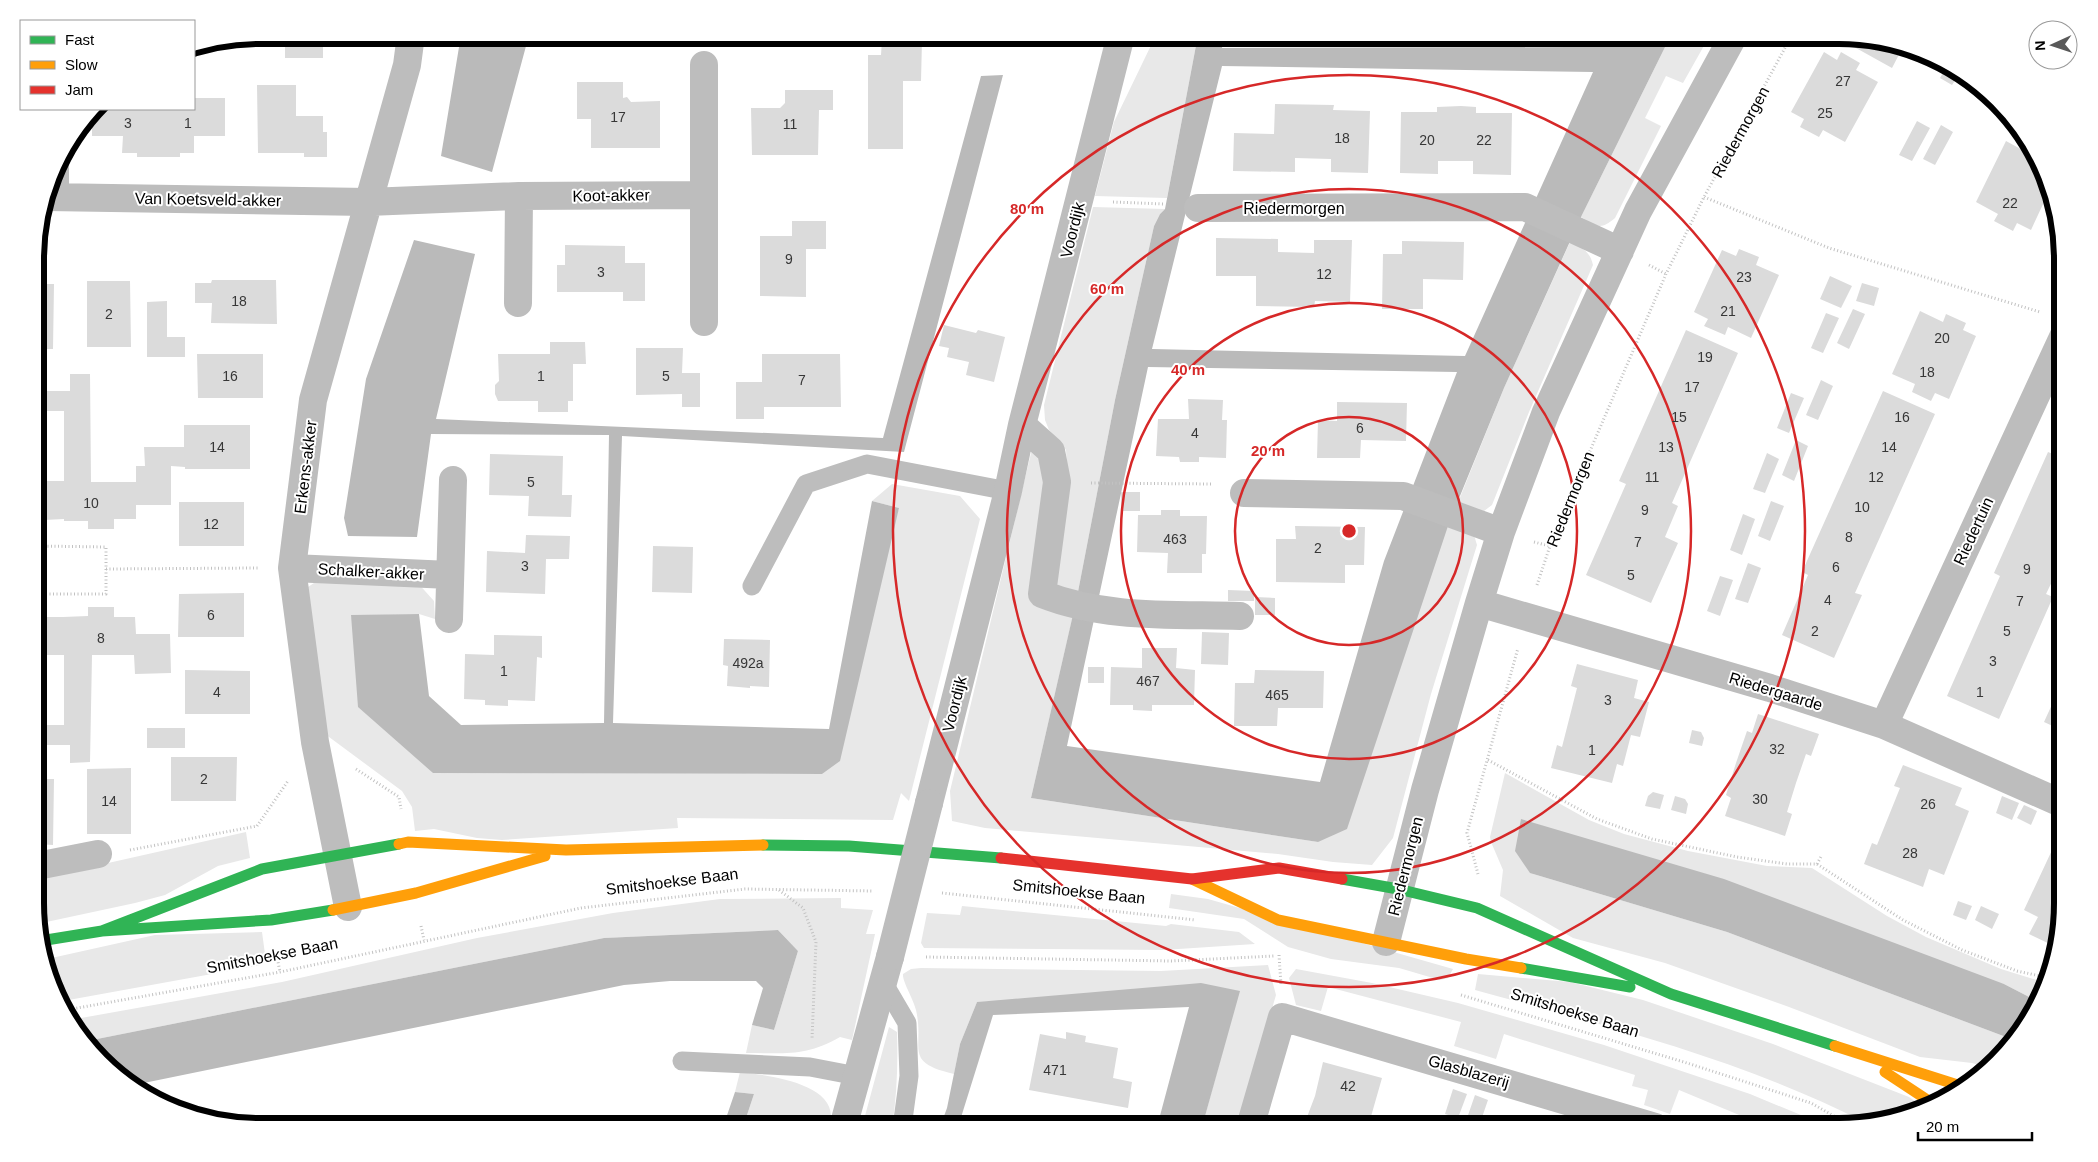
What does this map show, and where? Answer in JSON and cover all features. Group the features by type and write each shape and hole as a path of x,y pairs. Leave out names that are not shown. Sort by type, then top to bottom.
{"street":[{"name":"Erkens-akker","path":"348,907 315,742 292,568 313,400 407,65 410,44"},
{"name":"Voordijk","path":"845,1118 929,803 1119,44"},
{"name":"Riedermorgen","path":"1386,942 1398,888 1479,603 1501,532 1546,412 1638,211 1729,44"},
{"path":"704,65 704,322"},
{"name":"Koot-akker","path":"368,202 519,196 704,195"},
{"path":"518,303 519,196"},
{"name":"Van Koetsveld-akker","path":"53,197 368,202"},
{"name":"Riedermorgen","path":"1198,208 1525,207 1620,251"},
{"name":"Riedertuin","path":"1884,725 2054,354"},
{"path":"1022,425 1051,451 1057,482 1042,594 1066,603 1116,612 1240,616"},
{"path":"449,619 454,480"},
{"path":"1244,493 1403,496 1501,532"},
{"name":"Schalker-akker","path":"292,568 450,575"},
{"name":"Riedergaarde","path":"1479,603 1770,688 1884,725 2054,800"},
{"name":"Smitshoekse Baan","path":"102,931 262,869 408,842 566,850 732,844 849,846 963,854 1192,878 1279,868 1398,888 1477,908 1671,994 1955,1084"},
{"name":"Smitshoekse Baan","path":"47,940 102,931 271,920 348,907 416,893 566,850"},
{"path":"44,865 98,854"},
{"name":"Smitshoekse Baan","path":"1192,878 1278,920 1466,959 1671,994"},
{"name":"Glasblazerij","path":"1253,1118 1282,1017 1624,1118"},
{"name":"Smitshoekse Baan","path":"1856,1053 1927,1100"}],"lane":[{"path":"752,586 806,484 867,464 1008,492"},
{"path":"886,969 906,1023 909,1076 903,1118"},
{"path":"682,1061 810,1067 857,1076"}],"path":[{"name":"Riedermorgen","path":"1477,908 1481,885 1467,833 1526,617 1550,546 1666,274 1704,197 1787,44"},
{"path":"1704,197 1829,248 2044,313"},
{"path":"1112,202 1157,204"},
{"path":"1094,483 1225,484 1244,493"},
{"path":"44,546 106,547 106,594 44,594"},
{"path":"106,569 292,568"},
{"path":"1488,760 1598,820 1652,840 1737,857 1787,864 1817,864 1903,920 1962,950 2017,971 2041,976"},
{"path":"98,854 106,855 257,826"},
{"path":"1817,864 1822,854"},
{"name":"Smitshoekse Baan","path":"72,1009 280,972 581,908 745,889 875,891"},
{"path":"778,890 803,908 816,942 810,1067"},
{"name":"Smitshoekse Baan","path":"933,892 1198,921"},
{"path":"1272,950 1279,955"},
{"path":"886,969 1172,961 1279,955 1289,957"},
{"name":"Smitshoekse Baan","path":"1466,959 1458,994 1802,1100 1837,1118"}],"shaded area":[{"path":"460,44 527,44 492,172 441,156"},
{"path":"1152,44 1196,44 1167,198 1095,196 1114,122"},
{"path":"1196,44 1223,44 1222,48 1569,47 1569,44 1667,44 1581,217 1504,388 1449,523 1347,829 1318,842 1031,798 1077,597 1115,400 1154,226 1165,209","holes":["1222,66 1593,72 1465,356 1152,349","1148,367 1457,372 1384,561 1320,782 1067,746"]},
{"path":"1667,44 1705,44 1683,83 1666,76 1645,118 1661,126 1615,218 1605,225 1598,226 1581,217"},
{"path":"1003,75 904,452 622,436 613,723 829,729 872,501 899,508 840,761 822,774 433,773 358,707 351,615 419,614 429,696 461,725 604,723 609,435 431,434 417,537 348,536 344,518 366,379 414,240 475,254 436,419 883,438 981,76"},
{"path":"1093,207 1165,209 1154,226 1115,400 1077,597 1053,587 1067,466 1066,450 1049,430 1045,420 1044,405"},
{"path":"1570,242 1588,253 1593,265 1529,412 1492,505 1484,511 1457,505 1504,388"},
{"path":"1032,449 1041,459 1044,468 1044,492 1029,590 1073,615 1031,798 1318,842 1449,523 1474,535 1477,545 1431,694 1393,838 1372,865 1333,862 1278,854 985,828 952,821 950,791"},
{"path":"892,484 960,496 980,519 909,801 901,793 893,820 677,818 678,828 502,840 477,838 434,829 415,831 412,807 402,791 325,734 308,587 326,575 416,581 434,601 435,619 419,614 351,616 433,773 822,774 899,508 872,501"},
{"path":"1505,773 1589,820 1624,834 1688,851 1767,866 1812,868 1887,916 1926,937 2001,969 2040,981 2032,998 2004,984 1530,873 1727,932 2007,1037 1980,1065 1920,1057 1789,1007 1665,963 1573,938 1500,896 1503,870 1490,837"},
{"path":"1521,819 1724,879 2004,984 2032,998 2007,1037 1727,932 1530,873 1515,851"},
{"path":"246,832 250,858 218,866 165,895 45,922 44,877"},
{"path":"1171,894 1208,899 1453,969 1448,978 1440,980 1399,968 1331,959 1288,947 1244,919 1169,908"},
{"path":"841,898 841,908 873,910 866,934 875,934 852,1040 840,1037 805,1051 746,1053 752,1025 774,1030 798,951 778,930 604,938 93,1040 77,1019 282,982 477,938 613,913 720,899"},
{"path":"962,906 1166,926 1171,924 1239,932 1255,944 1163,950 924,948 921,943 927,913 960,915"},
{"path":"778,930 798,951 774,1030 752,1025 763,988 756,981 670,981 624,985 142,1083 117,1065 93,1040 604,938"},
{"path":"262,932 265,954 261,965 67,1000 60,986 51,958 155,935"},
{"path":"1268,965 1276,995 1241,1118 1204,1118 1239,991 977,1002 960,1044 954,1074 927,1064 921,1059 916,1010 903,977 903,974 911,969 921,968 1161,971"},
{"path":"1296,969 1372,983 1458,1003 1604,1045 1750,1094 1808,1118 1746,1118 1679,1090 1670,1114 1644,1105 1648,1090 1632,1086 1635,1075 1504,1034 1496,1059 1454,1046 1461,1022 1328,987 1321,1011 1296,1005 1289,978"},
{"path":"1478,974 1570,982 1643,1000 1773,1044 1909,1097 1918,1103 1895,1111 1855,1118 1772,1081 1674,1046 1475,990"},
{"path":"1201,983 1240,991 1205,1118 1159,1118 1189,1007 993,1015 961,1118 943,1118 960,1044 977,1002"},
{"path":"889,1027 897,1032 897,1080 893,1118 864,1118"},
{"path":"740,1072 765,1075 795,1082 820,1095 828,1104 830,1118 746,1118 754,1094 735,1092"},
{"path":"735,1092 754,1094 746,1118 726,1118"}],"building":[{"path":"285,44 323,44 323,58 285,58"},
{"path":"882,44 922,44 921,81 903,81 903,149 868,149 868,55 881,55"},
{"path":"1849,44 1900,53 1892,68"},
{"path":"1824,52 1837,60 1841,52 1860,63 1856,70 1878,82 1845,142 1823,130 1819,137 1800,127 1804,119 1791,112"},
{"path":"1944,71 1956,78 1952,85 1940,78"},
{"path":"577,82 623,82 623,98 627,97 631,102 660,101 660,148 591,148 591,119 577,119"},
{"path":"257,85 296,85 296,116 323,116 323,132 327,132 327,157 304,157 304,153 258,153"},
{"path":"785,90 833,90 833,110 819,110 818,155 752,155 751,108 780,108 785,103"},
{"path":"195,98 225,98 225,136 194,136 194,153 180,153 180,157 137,157 137,153 122,153 123,136 92,136 92,123 104,110 195,110"},
{"path":"1275,104 1334,105 1333,110 1370,111 1368,173 1331,172 1331,159 1295,158 1295,172 1233,171 1234,133 1274,134"},
{"path":"1437,107 1476,107 1476,113 1512,113 1511,175 1473,174 1473,161 1438,161 1438,174 1400,173 1401,112 1437,112"},
{"path":"1917,121 1930,128 1912,161 1899,155"},
{"path":"1941,125 1953,132 1935,165 1923,159"},
{"path":"2006,141 2025,152 2038,176 2046,199 2031,230 2017,223 2013,231 1994,221 1998,214 1976,202"},
{"path":"792,221 826,221 826,249 806,249 806,297 760,296 760,236 792,236"},
{"path":"1216,238 1278,239 1278,252 1314,253 1314,240 1352,240 1350,302 1315,301 1314,307 1256,306 1256,276 1216,276"},
{"path":"1402,241 1464,242 1463,280 1423,279 1423,309 1382,309 1383,254 1402,254"},
{"path":"565,245 625,246 625,263 645,263 645,301 623,301 623,292 557,292 557,265 565,265"},
{"path":"1739,249 1759,257 1756,265 1779,275 1751,338 1728,327 1725,335 1704,326 1708,319 1694,312 1722,250 1736,256"},
{"path":"1830,276 1852,286 1841,308 1820,299"},
{"path":"212,280 276,280 277,324 211,323 212,303 195,303 195,283 211,283"},
{"path":"87,281 130,281 131,347 87,347"},
{"path":"1862,283 1879,288 1874,306 1856,301"},
{"path":"44,284 54,284 53,349 44,349"},
{"path":"167,301 167,337 185,337 185,357 147,357 147,302"},
{"path":"1853,309 1865,314 1849,349 1837,343"},
{"path":"1920,311 1943,322 1946,314 1966,323 1963,330 1976,336 1949,399 1935,393 1931,401 1912,392 1915,384 1892,374"},
{"path":"1826,313 1839,318 1823,353 1811,348"},
{"path":"944,325 976,333 978,330 1005,337 994,382 966,375 969,362 947,357 949,348 939,346"},
{"path":"1686,330 1738,353 1672,503 1678,506 1665,537 1678,543 1651,603 1586,575 1626,484 1619,481"},
{"path":"550,342 585,342 586,364 573,364 573,401 568,401 568,412 538,412 538,401 498,401 495,394 495,385 499,381 498,354 550,354"},
{"path":"636,348 683,348 682,373 700,373 700,407 682,407 682,394 636,395"},
{"path":"197,354 263,354 263,398 198,398"},
{"path":"762,354 840,354 841,407 764,407 764,419 736,419 736,382 762,382"},
{"path":"70,374 90,374 91,482 136,482 136,466 145,466 144,447 184,447 184,425 250,425 250,469 185,469 185,467 171,466 171,505 136,505 136,519 114,519 114,529 88,529 88,521 44,520 44,481 64,481 64,411 44,411 44,391 70,391"},
{"path":"1821,380 1833,386 1818,420 1806,415"},
{"path":"1883,391 1935,414 1855,593 1862,595 1834,658 1782,635 1808,575 1802,572"},
{"path":"1791,393 1804,398 1789,433 1777,428"},
{"path":"1188,399 1223,400 1222,420 1227,420 1226,458 1199,457 1199,462 1180,462 1179,457 1156,456 1158,419 1189,419"},
{"path":"1337,402 1407,403 1406,441 1361,440 1360,458 1317,458 1318,420 1337,421"},
{"path":"1796,440 1808,446 1794,481 1782,475"},
{"path":"2048,452 2054,454 2054,578 2046,594 2053,597 1999,719 1947,696 2000,576 1994,573"},
{"path":"1767,453 1779,459 1765,493 1753,489"},
{"path":"490,454 563,456 562,495 572,495 571,517 528,516 529,496 489,495"},
{"path":"1121,492 1140,492 1140,511 1121,511"},
{"path":"1771,501 1784,506 1770,541 1758,536"},
{"path":"179,502 244,502 244,546 179,546"},
{"path":"1161,510 1180,510 1180,516 1207,516 1206,554 1202,554 1202,573 1167,573 1168,553 1137,552 1138,515 1161,515"},
{"path":"1743,514 1755,519 1742,555 1730,550"},
{"path":"1295,526 1365,527 1364,565 1345,565 1345,583 1276,582 1276,539 1296,539"},
{"path":"526,535 570,536 569,559 546,559 545,594 486,592 487,551 525,553"},
{"path":"653,546 693,547 692,593 652,592"},
{"path":"1748,563 1761,568 1748,603 1735,599"},
{"path":"1720,576 1733,580 1720,616 1707,611"},
{"path":"1228,590 1254,591 1254,601 1228,601"},
{"path":"244,593 244,637 178,637 179,594"},
{"path":"1255,597 1275,598 1275,615 1255,615"},
{"path":"88,607 114,607 114,617 135,617 136,634 170,634 171,673 135,674 134,655 92,655 90,762 70,763 70,745 44,745 44,725 64,725 64,655 44,655 44,617 88,616"},
{"path":"1202,632 1229,633 1228,665 1201,664"},
{"path":"494,635 542,636 542,658 537,657 535,701 508,700 508,706 485,705 485,700 464,699 465,654 494,655"},
{"path":"724,639 770,640 769,687 727,686 728,666 723,665"},
{"path":"1142,648 1177,648 1176,668 1195,670 1194,705 1152,705 1152,711 1133,710 1133,705 1110,705 1111,667 1142,668"},
{"path":"1577,664 1638,680 1634,698 1649,702 1640,737 1631,735 1623,766 1617,764 1612,783 1551,768 1557,745 1562,747 1577,688 1571,686"},
{"path":"1088,667 1104,667 1104,683 1088,683"},
{"path":"185,670 250,671 250,714 185,714"},
{"path":"1255,670 1324,671 1323,708 1278,708 1277,726 1234,726 1235,683 1254,683"},
{"path":"2054,700 2054,727 2044,722"},
{"path":"1758,714 1819,734 1811,756 1806,754 1796,783 1787,812 1792,814 1785,836 1725,816 1731,798 1726,795 1736,763 1747,731 1752,733"},
{"path":"147,728 185,728 185,748 147,748"},
{"path":"1692,730 1701,732 1704,738 1702,746 1689,743"},
{"path":"171,757 237,757 236,801 171,801"},
{"path":"1903,765 1962,788 1955,805 1969,811 1944,875 1929,869 1923,887 1864,864 1872,843 1877,845 1900,788 1894,786"},
{"path":"131,768 131,834 87,834 87,769"},
{"path":"44,779 54,779 53,845 44,844"},
{"path":"1653,792 1664,795 1660,809 1645,806 1648,796"},
{"path":"1675,796 1685,799 1688,804 1686,814 1671,810"},
{"path":"2002,796 2019,803 2012,820 1996,813"},
{"path":"2024,805 2037,811 2031,825 2017,818"},
{"path":"2054,848 2054,917 2050,944 2029,934 2038,917 2024,910"},
{"path":"1958,901 1972,906 1966,920 1953,915"},
{"path":"1981,906 1999,914 1992,929 1975,920"},
{"path":"1066,1032 1086,1036 1085,1042 1118,1048 1113,1078 1132,1082 1128,1108 1029,1090 1040,1034 1066,1039"},
{"path":"1323,1062 1382,1078 1371,1118 1309,1118 1307,1117 1315,1096"},
{"path":"1453,1089 1467,1094 1458,1118 1445,1114"},
{"path":"1475,1095 1488,1100 1482,1118 1467,1118"}],"traffic: fast":[{"path":"102,931 262,869 399,844"},
{"path":"763,845 849,846 1001,858"},
{"path":"1342,879 1398,889 1477,908 1671,994 1835,1046"},
{"path":"47,940 102,931 271,920 333,910"},
{"path":"1521,968 1630,987"}],"traffic: slow":[{"path":"399,844 408,842 566,850 763,845"},
{"path":"333,910 416,893 545,856"},
{"path":"1192,879 1278,920 1466,959 1521,968"},
{"path":"1835,1046 1955,1084"},
{"path":"1885,1072 1927,1100"}],"traffic: jam":[{"path":"1001,858 1192,879 1279,868 1342,879"}]}
